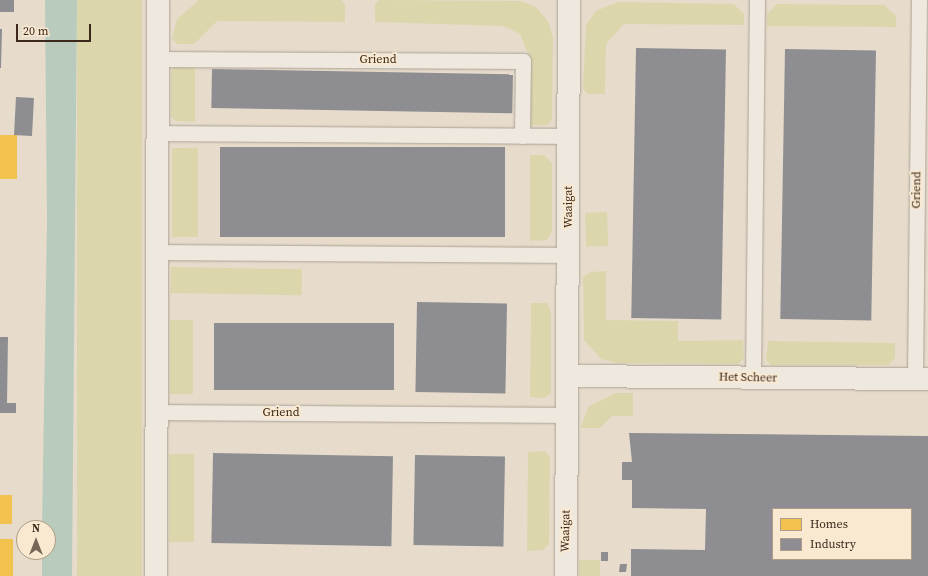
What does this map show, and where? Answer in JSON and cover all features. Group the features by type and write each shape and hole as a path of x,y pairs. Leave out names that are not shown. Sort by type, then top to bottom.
{"street":[{"path":"156,576 158,0"},
{"name":"Waaigat","path":"566,576 569,0"},
{"name":"Het Scheer","path":"568,376 922,379"}],"lane":[{"path":"753,378 757,0"},
{"name":"Griend","path":"919,0 922,379"},
{"name":"Griend","path":"158,59 523,61 522,136"},
{"path":"158,133 569,136"},
{"path":"157,252 568,255"},
{"name":"Griend","path":"156,412 567,415"}],"shaded area":[{"path":"45,0 77,0 72,576 42,576 42,560 56,560 56,520 42,520 47,222"},
{"path":"77,0 142,0 142,576 77,576"},
{"path":"199,0 341,0 345,5 345,22 217,21 194,44 177,44 172,39 177,19"},
{"path":"379,0 521,1 536,7 548,21 553,38 552,120 547,125 530,125 531,61 520,34 503,26 375,22 375,4"},
{"path":"618,2 734,4 744,14 744,25 624,24 606,44 605,94 588,94 583,89 586,25 596,11"},
{"path":"777,4 884,5 896,16 896,27 767,26 767,14"},
{"path":"177,66 195,66 195,122 176,121 171,117 171,71"},
{"path":"172,148 198,148 198,237 172,237"},
{"path":"530,155 544,155 552,163 552,232 547,240 530,241"},
{"path":"607,212 608,246 586,247 585,213"},
{"path":"171,267 302,269 302,295 171,293"},
{"path":"606,271 606,320 678,321 678,341 743,340 744,358 738,364 617,363 601,359 584,340 583,277 591,272"},
{"path":"531,303 547,303 551,313 551,393 544,398 530,397"},
{"path":"170,320 193,320 193,394 170,394"},
{"path":"768,341 895,343 895,358 888,365 771,365 766,360"},
{"path":"616,393 633,393 633,416 612,416 600,428 580,428 589,406"},
{"path":"545,451 550,457 549,544 543,550 527,551 528,452"},
{"path":"169,454 194,454 194,542 169,542"},
{"path":"579,560 600,560 600,576 579,576"}],"building: Homes":[{"path":"0,135 17,135 17,179 0,179"},
{"path":"0,495 12,495 12,524 0,524"},
{"path":"0,539 13,539 13,576 0,576"}],"building: Industry":[{"path":"0,0 14,0 14,12 0,12"},
{"path":"0,29 2,29 1,68 0,68"},
{"path":"636,48 726,50 721,320 631,318"},
{"path":"785,49 876,51 871,321 780,319"},
{"path":"212,69 513,74 512,113 211,108"},
{"path":"16,97 34,98 32,136 14,135"},
{"path":"220,147 505,147 505,237 220,237"},
{"path":"417,302 507,304 505,394 415,392"},
{"path":"214,323 394,323 394,390 214,390"},
{"path":"0,337 8,337 7,403 16,403 16,413 0,413"},
{"path":"629,433 928,436 928,576 631,576 631,549 705,550 706,509 632,508 632,480 622,480 622,462 632,462"},
{"path":"213,453 393,456 391,546 211,543"},
{"path":"415,455 505,457 503,547 413,545"},
{"path":"601,552 608,552 608,561 601,561"},
{"path":"620,564 627,564 626,572 619,572"}]}
